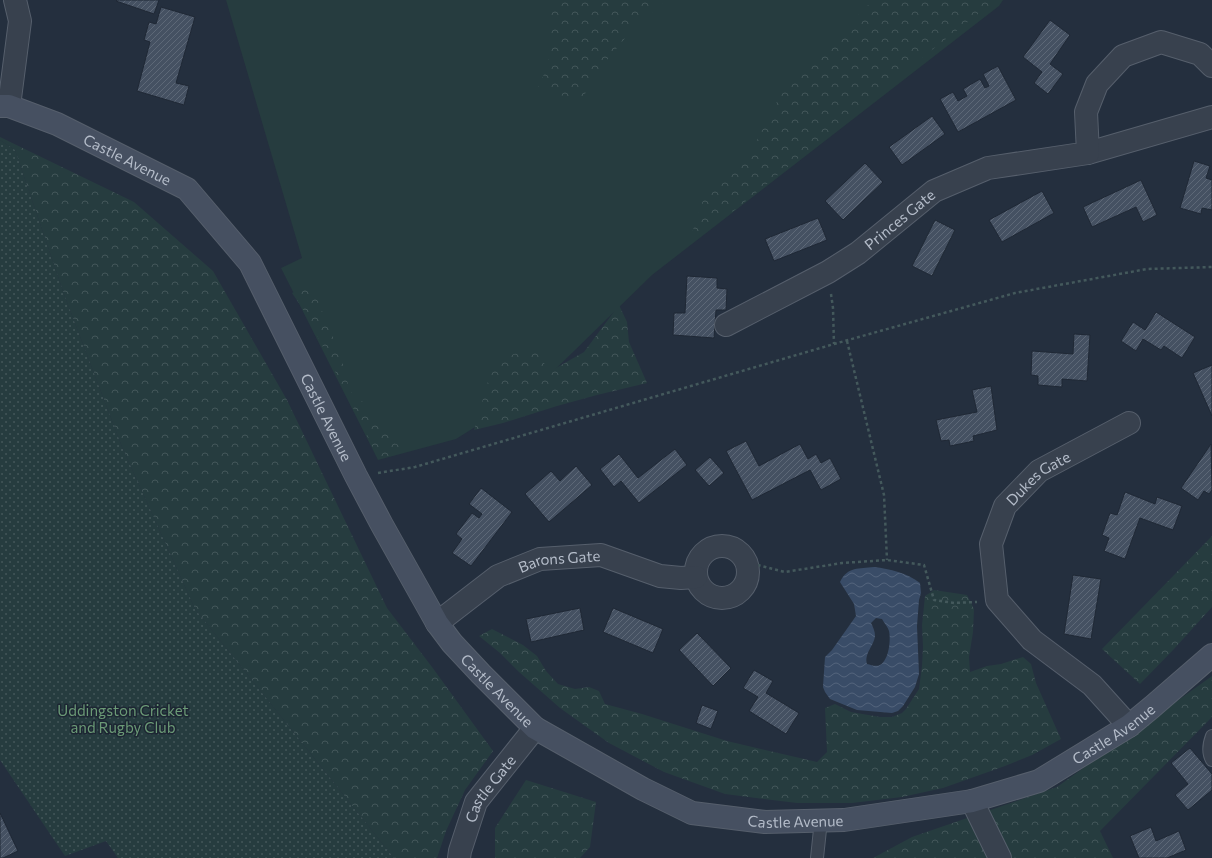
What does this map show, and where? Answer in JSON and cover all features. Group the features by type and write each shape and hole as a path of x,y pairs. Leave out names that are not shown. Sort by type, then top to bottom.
{"street":[{"path":"4,106 20,21 15,0"},
{"path":"1088,153 1086,112 1097,84 1123,56 1162,42 1200,54 1212,66"},
{"name":"Castle Avenue","path":"4,106 58,124 187,189 250,263 382,525 437,623 452,643 535,728 643,789 692,813 765,822 844,820 972,801 1039,781 1129,726 1212,655"},
{"name":"Princes Gate","path":"726,325 828,272 858,253 934,191 988,168 1088,153 1212,117"},
{"name":"Dukes Gate","path":"997,600 991,544 1005,506 1039,471 1129,423"},
{"path":"717,546 725,546 734,549 741,554 746,562 748,572 746,581 741,589 734,595 726,598 714,596 705,592 696,577 698,563 702,555 709,549 717,546"},
{"name":"Barons Gate","path":"437,623 498,576 540,559 601,555 660,576 681,578 696,577"},
{"path":"997,600 1032,640 1092,685 1129,726"},
{"name":"Castle Gate","path":"459,858 476,802 535,728"},
{"path":"972,801 1000,858"}],"lane":[{"path":"1212,736 1209,749 1212,760"},
{"path":"817,858 821,820"}],"path":[{"path":"356,476 415,467 847,340 1015,293 1148,269 1212,267"},
{"path":"828,272 833,308 834,344"},
{"path":"847,340 884,495 887,560"},
{"path":"746,562 785,572 842,563 887,560 924,565 934,600 954,603 997,600"}],"green space":[{"path":"226,0 1003,0 999,6 652,275 533,391 456,439 378,460 281,268 302,258"},
{"path":"552,0 666,0 631,31 606,61 606,69 591,84 580,102 538,87 548,66"},
{"path":"873,0 996,0 874,95 735,210 691,236 704,197 713,185 755,144 781,94"},
{"path":"0,137 134,202 213,271 287,400 387,608 493,751 465,790 446,831 437,858 394,858 195,609 122,447 65,297 15,150 0,140"},
{"name":"Uddingston Cricket and Rugby Club","path":"0,140 15,150 65,297 122,447 195,609 394,858 118,858 106,841 65,856 0,760"},
{"path":"311,285 340,353 349,388 355,398 362,401 375,424 387,434 392,441 396,444 411,449 392,456 377,456 307,315 292,293"},
{"path":"619,305 627,322 629,342 647,383 597,395 503,423 474,430 493,364 519,352 537,350 549,372 584,352"},
{"path":"1212,536 1212,607 1140,684 1102,649"},
{"path":"934,590 967,595 974,609 973,632 969,657 970,672 1023,657 1031,664 1036,683 1061,739 1032,755 943,788 902,797 852,803 797,803 725,794 664,772 609,743 560,708 500,653 479,636 492,629 523,645 537,656 546,671 558,684 575,689 589,687 599,691 605,704 727,741 817,762 827,752 825,708 835,704 851,712 880,717 892,717 902,713 906,709 919,689 922,666 922,625 925,596"},
{"path":"1212,676 1212,717 1100,831 1113,858 873,858 912,837 1057,787"},
{"path":"526,780 596,802 590,847 580,858 495,858 495,828"}],"water":[{"path":"874,567 898,572 920,583 921,593 917,626 919,674 915,687 903,706 898,711 892,713 857,710 830,699 823,687 825,657 832,650 856,616 854,604 840,582 847,573 854,569","holes":["876,618 882,619 888,628 890,639 885,659 880,665 875,666 867,664 866,660 875,636 871,623"]}],"building":[{"path":"159,0 154,14 116,1"},
{"path":"161,7 195,17 176,83 189,86 184,105 137,91 150,42 144,40 149,22 156,24"},
{"path":"1050,20 1070,35 1050,64 1063,74 1048,94 1034,83 1042,72 1023,57"},
{"path":"998,66 1016,100 958,132 940,99 953,92 958,101 967,96 963,89 980,79 985,88 989,86 983,74"},
{"path":"932,116 945,134 902,165 889,147"},
{"path":"1194,161 1210,166 1206,178 1212,180 1212,210 1202,208 1201,214 1180,208"},
{"path":"865,163 883,182 843,220 825,201"},
{"path":"1141,180 1157,215 1143,222 1136,207 1092,227 1083,207"},
{"path":"1042,191 1054,213 1002,242 989,220"},
{"path":"818,218 827,240 774,261 765,239"},
{"path":"935,220 955,230 932,276 912,266"},
{"path":"687,276 717,278 717,288 727,289 726,310 716,310 714,338 673,335 674,313 685,313"},
{"path":"1156,312 1195,337 1182,358 1164,346 1161,350 1143,339 1136,351 1121,341 1133,322 1145,330"},
{"path":"1074,334 1090,335 1087,381 1062,379 1062,387 1038,385 1038,376 1031,375 1032,351 1073,354"},
{"path":"1212,365 1212,416 1193,373"},
{"path":"991,386 997,430 973,436 974,441 950,446 949,440 941,441 936,420 977,412 972,390"},
{"path":"746,441 759,466 800,444 808,459 816,454 821,463 830,458 841,479 821,490 810,470 752,500 726,451"},
{"path":"1211,444 1212,490 1209,494 1204,491 1198,500 1181,488"},
{"path":"675,449 687,465 639,503 621,481 614,487 600,469 619,454 638,478"},
{"path":"710,457 724,473 709,486 695,470"},
{"path":"576,466 592,485 549,522 525,494 551,471 560,481"},
{"path":"481,488 512,512 471,566 452,553 462,539 456,534 472,513 479,518 482,514 469,504"},
{"path":"1125,492 1155,504 1157,497 1182,506 1173,530 1140,518 1125,559 1104,551 1109,538 1102,535 1110,513 1117,515"},
{"path":"1073,575 1101,579 1091,639 1064,634"},
{"path":"580,608 584,630 531,642 526,619"},
{"path":"613,608 663,629 653,653 603,632"},
{"path":"697,633 731,668 713,686 679,650"},
{"path":"754,670 773,681 766,693 799,713 786,734 749,711 758,697 743,688"},
{"path":"702,705 718,711 711,729 696,723"},
{"path":"1190,748 1212,774 1212,790 1188,810 1175,795 1188,784 1171,763"},
{"path":"0,813 18,851 3,858 0,858"},
{"path":"1151,827 1156,841 1179,831 1186,850 1167,858 1139,858 1130,836"}]}
